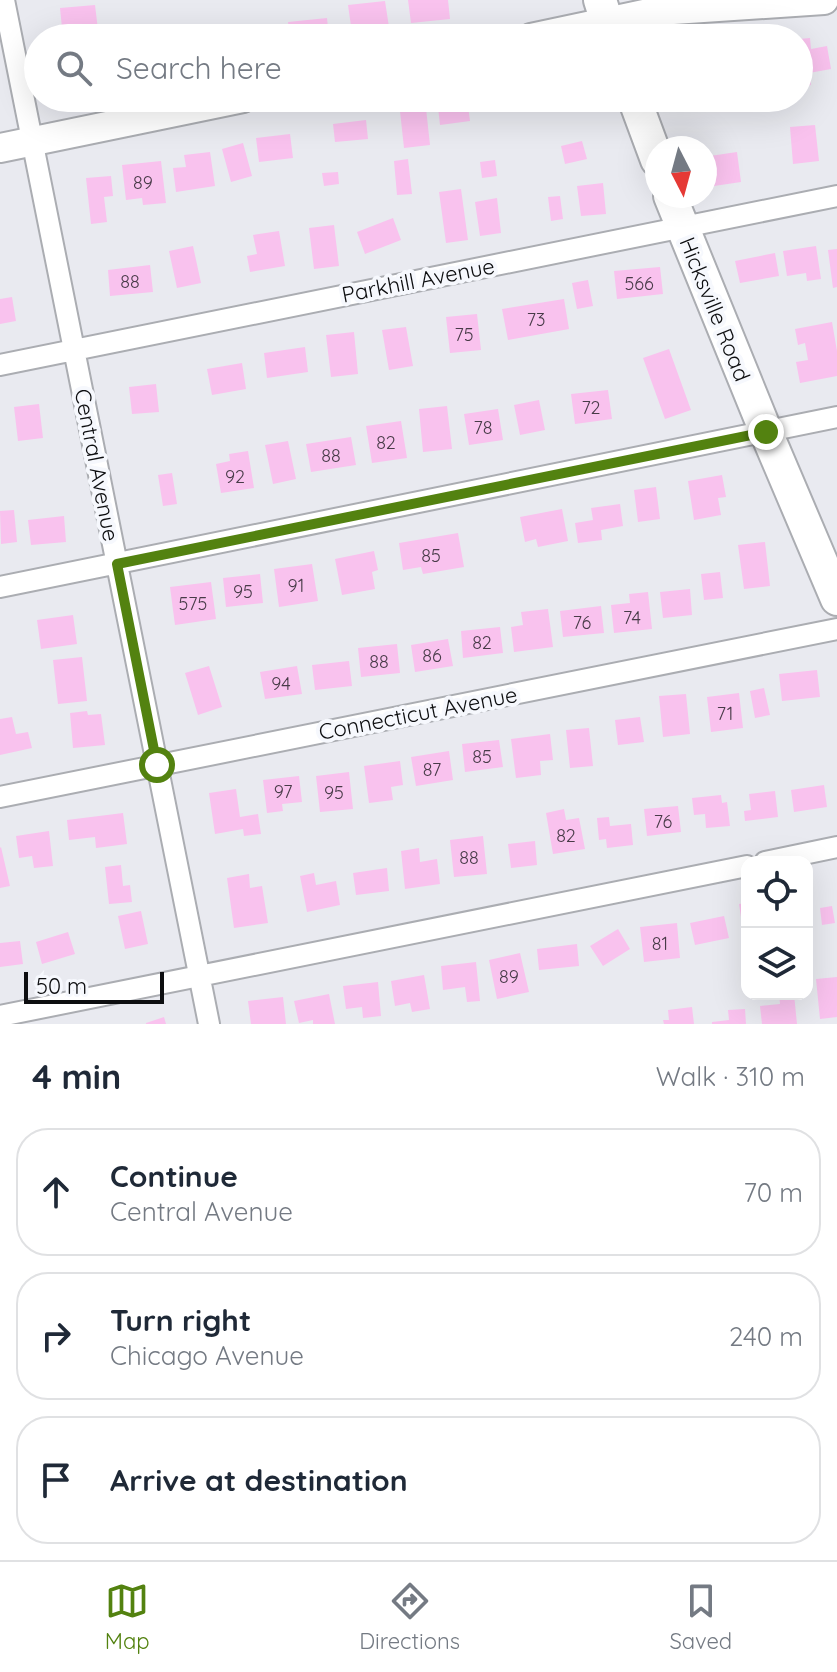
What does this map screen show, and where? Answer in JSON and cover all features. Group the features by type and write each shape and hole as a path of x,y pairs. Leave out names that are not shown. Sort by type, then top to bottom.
{"main road":[{"path":"639,112 648,136"},
{"name":"Hicksville Road","path":"675,208 837,599"}],"street":[{"name":"Central Avenue","path":"4,0 24,101"},
{"path":"606,20 658,11 824,0"},
{"name":"Central Avenue","path":"26,112 209,1024"},
{"path":"0,148 176,112"},
{"name":"Parkhill Avenue","path":"0,365 837,196"},
{"path":"0,587 837,417"},
{"name":"Connecticut Avenue","path":"0,797 837,629"},
{"path":"794,856 837,847"},
{"path":"0,1016 741,867"}],"building":[{"path":"408,0 448,0 450,19 411,23"},
{"path":"385,1 389,24 351,24 348,5"},
{"path":"95,5 97,24 62,24 60,8"},
{"path":"327,18 328,24 288,24"},
{"path":"827,46 831,69 813,72 813,49"},
{"path":"400,112 426,112 430,145 404,148"},
{"path":"439,112 469,112 470,121 440,125"},
{"path":"366,120 368,139 335,142 333,124"},
{"path":"815,125 819,161 793,164 790,127"},
{"path":"290,134 293,158 259,162 256,138"},
{"path":"582,141 587,159 565,164 561,146"},
{"path":"243,143 252,176 231,182 222,149"},
{"path":"210,152 215,186 176,192 173,168 186,167 184,155"},
{"path":"737,152 741,182 717,186 717,155"},
{"path":"408,159 412,194 397,195 394,161"},
{"path":"495,160 497,176 482,178 480,162"},
{"path":"161,161 166,203 143,205 142,198 126,200 122,165"},
{"path":"338,172 339,184 324,186 322,173"},
{"path":"111,176 113,196 104,197 107,222 91,224 86,178"},
{"path":"603,183 606,214 581,216 577,186"},
{"path":"461,189 468,240 446,243 439,192"},
{"path":"560,196 563,219 551,221 548,197"},
{"path":"497,198 501,233 480,236 475,202"},
{"path":"393,218 401,240 365,254 357,232"},
{"path":"334,225 339,266 314,269 309,228"},
{"path":"279,231 285,266 250,272 247,256 257,254 253,235"},
{"path":"193,246 201,283 177,288 169,251"},
{"path":"816,246 821,279 807,281 806,273 787,276 783,251"},
{"path":"837,249 837,287 833,288 828,250"},
{"path":"775,253 779,276 740,283 735,261"},
{"path":"150,265 153,292 110,296 108,270"},
{"path":"660,267 663,294 617,299 614,271"},
{"path":"588,280 593,306 577,309 572,283"},
{"path":"12,297 16,321 0,324 0,299"},
{"path":"564,299 569,329 508,340 502,309"},
{"path":"477,314 481,350 450,353 446,317"},
{"path":"832,322 837,376 800,383 796,362 808,360 805,343 798,345 795,329"},
{"path":"406,327 413,366 389,370 382,330"},
{"path":"354,332 358,374 331,377 326,335"},
{"path":"305,347 308,372 267,378 264,353"},
{"path":"669,349 691,410 665,419 643,358"},
{"path":"242,363 246,389 212,395 207,369"},
{"path":"156,384 159,412 132,414 129,387"},
{"path":"608,390 612,419 575,424 571,394"},
{"path":"539,400 545,430 520,435 514,405"},
{"path":"39,404 43,438 18,441 14,407"},
{"path":"447,406 452,449 423,452 419,409"},
{"path":"498,409 503,440 469,445 464,414"},
{"path":"401,421 407,458 372,463 366,426"},
{"path":"351,437 356,465 311,472 306,444"},
{"path":"288,441 296,479 273,484 265,445"},
{"path":"248,451 254,488 221,493 216,464 230,461 229,454"},
{"path":"172,473 177,504 163,506 158,475"},
{"path":"722,475 726,497 718,498 721,515 694,520 688,481"},
{"path":"656,487 660,519 638,522 634,490"},
{"path":"620,504 623,526 601,530 602,540 578,543 575,523 593,520 591,508"},
{"path":"562,509 568,541 538,547 536,539 525,542 520,517"},
{"path":"14,510 17,542 1,544 0,511"},
{"path":"64,516 66,542 31,545 28,520"},
{"path":"458,533 464,567 423,574 421,567 403,570 399,543"},
{"path":"765,542 770,586 744,589 738,545"},
{"path":"374,551 378,570 372,572 375,589 342,595 335,559"},
{"path":"312,564 318,601 279,607 274,569"},
{"path":"720,572 723,598 704,600 701,574"},
{"path":"260,574 263,603 226,607 223,578"},
{"path":"211,582 216,619 175,625 170,587"},
{"path":"690,589 692,615 663,618 660,592"},
{"path":"648,592 652,629 614,633 611,605 630,603 629,594"},
{"path":"601,606 604,633 563,637 560,611"},
{"path":"548,609 553,647 514,652 511,627 523,625 521,612"},
{"path":"73,615 77,644 41,649 37,620"},
{"path":"500,627 503,653 463,658 461,631"},
{"path":"448,639 453,666 415,672 411,645"},
{"path":"397,644 400,673 361,677 358,648"},
{"path":"82,657 87,701 58,704 53,660"},
{"path":"349,661 352,686 315,690 312,665"},
{"path":"209,666 222,707 198,715 185,673"},
{"path":"297,666 302,694 265,699 260,672"},
{"path":"817,670 820,697 782,701 779,674"},
{"path":"764,688 770,715 755,718 750,691"},
{"path":"739,693 743,728 711,732 707,697"},
{"path":"686,694 690,734 663,737 659,696"},
{"path":"87,711 88,715 101,714 105,745 73,748 70,713"},
{"path":"12,717 16,734 28,732 32,748 0,755 0,719"},
{"path":"640,717 644,742 618,745 615,720"},
{"path":"589,728 593,766 570,768 566,730"},
{"path":"550,734 553,760 540,761 541,775 516,778 511,739"},
{"path":"499,740 503,767 465,772 462,744"},
{"path":"449,751 453,780 416,786 411,757"},
{"path":"400,761 403,785 391,787 393,800 369,803 364,766"},
{"path":"349,772 353,809 320,812 316,776"},
{"path":"299,776 302,802 282,804 283,811 267,813 263,780"},
{"path":"824,785 827,807 794,812 791,790"},
{"path":"236,789 240,817 258,814 261,834 244,836 243,829 215,834 209,793"},
{"path":"775,791 778,817 745,821 744,811 751,810 749,794"},
{"path":"721,795 722,803 727,802 730,826 706,828 705,814 694,815 692,798"},
{"path":"678,806 681,832 647,836 644,809"},
{"path":"564,809 566,820 579,818 585,849 553,854 546,813"},
{"path":"123,813 127,844 96,848 95,837 69,840 67,820"},
{"path":"609,817 610,826 631,824 633,845 607,848 606,839 599,840 597,818"},
{"path":"49,831 53,866 34,868 32,856 19,858 16,836"},
{"path":"483,836 487,874 454,877 450,840"},
{"path":"535,841 537,865 511,868 508,844"},
{"path":"0,848 10,886 0,888"},
{"path":"419,848 420,862 437,859 440,884 405,889 401,851"},
{"path":"121,865 123,886 130,885 132,902 109,904 105,867"},
{"path":"387,868 389,891 356,895 353,873"},
{"path":"314,873 316,885 336,881 340,905 307,912 300,876"},
{"path":"249,874 250,888 262,886 268,923 234,928 227,878"},
{"path":"832,906 835,923 822,925 820,908"},
{"path":"141,911 148,944 125,949 118,916"},
{"path":"724,916 729,938 695,945 690,923"},
{"path":"677,923 680,958 644,962 640,927"},
{"path":"618,929 630,949 603,966 590,946"},
{"path":"68,932 75,954 42,964 36,942"},
{"path":"20,941 23,964 0,967 0,943"},
{"path":"577,944 579,966 539,970 537,949"},
{"path":"520,953 529,992 497,999 489,960"},
{"path":"476,962 480,1001 467,1002 465,987 443,990 441,966"},
{"path":"424,975 430,1009 412,1012 410,1003 395,1006 391,981"},
{"path":"837,977 837,1017 820,1019 816,979"},
{"path":"378,982 381,1016 363,1018 362,1007 346,1009 343,986"},
{"path":"329,994 335,1024 313,1024 313,1020 299,1023 294,1001"},
{"path":"283,997 286,1024 251,1024 248,1001"},
{"path":"780,1000 795,1000 797,1024 762,1024 760,1006 780,1004"},
{"path":"692,1007 694,1024 664,1024 663,1020 669,1020 668,1010"},
{"path":"745,1009 746,1024 712,1024 729,1020 728,1010"},
{"path":"164,1017 166,1024 146,1024 146,1023"}],"route":[{"path":"157,765 117,564 766,432"}]}
